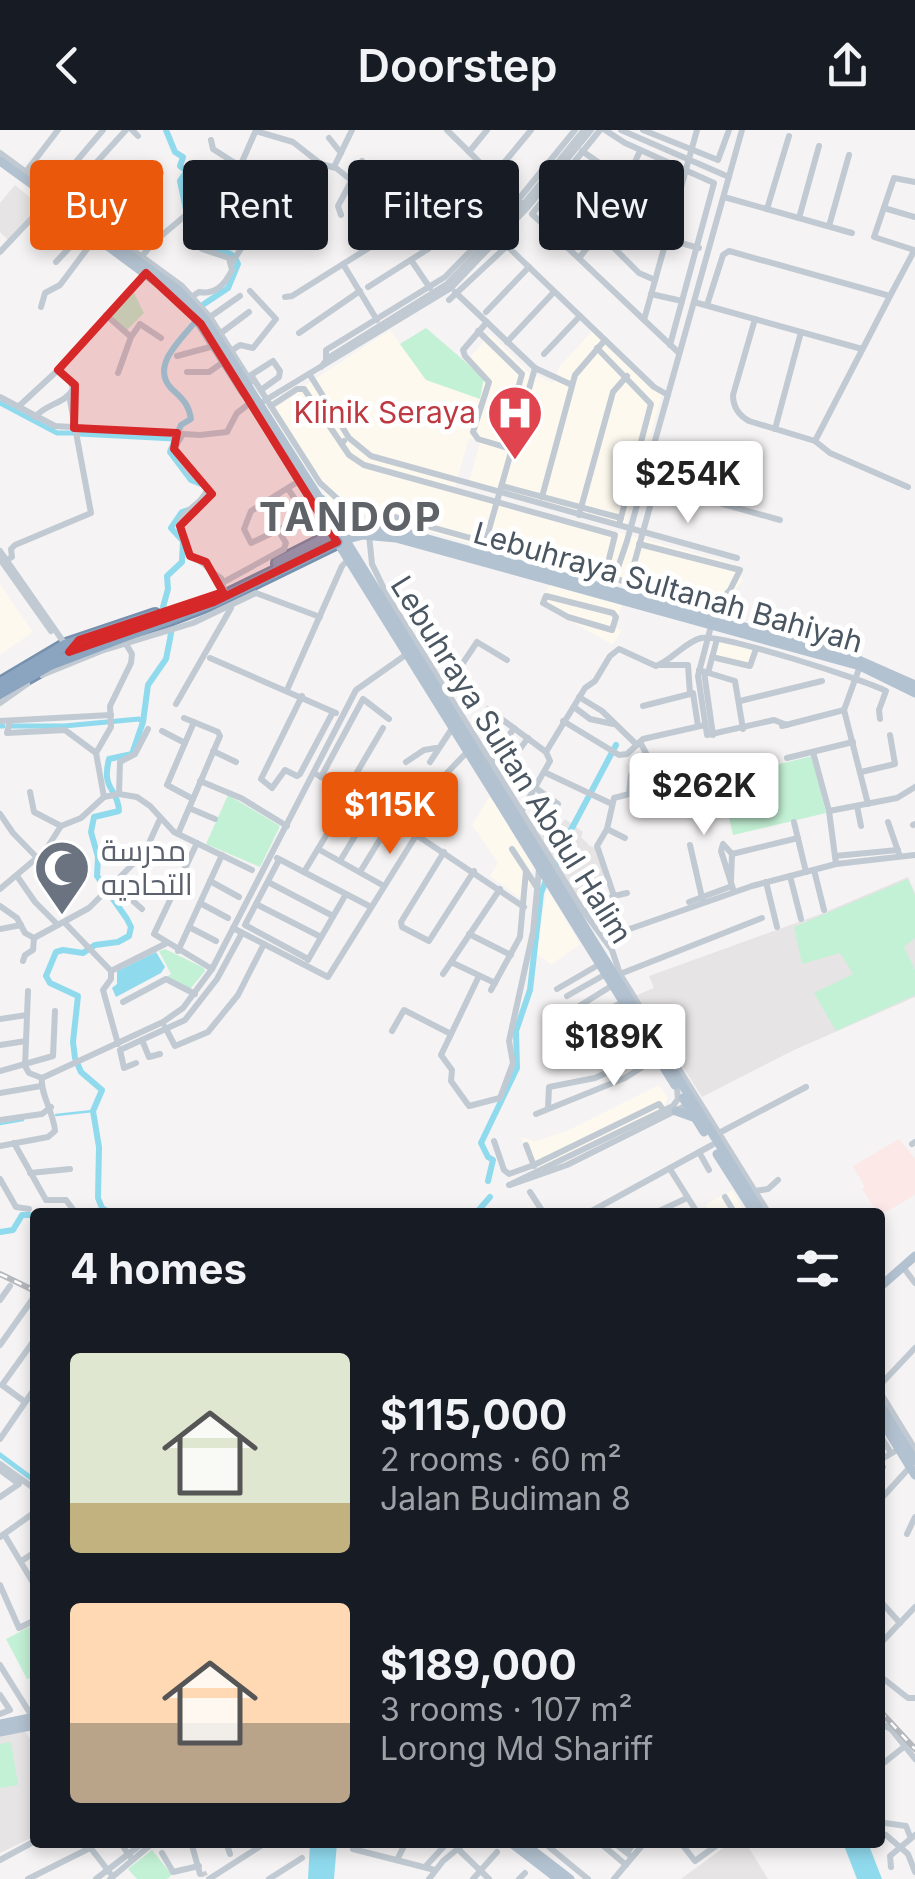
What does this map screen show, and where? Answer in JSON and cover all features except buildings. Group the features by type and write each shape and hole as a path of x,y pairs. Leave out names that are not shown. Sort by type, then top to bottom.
{"highway":[{"path":"174,618 223,586 338,537"},
{"path":"0,684 63,645 174,618 228,596 338,537"},
{"path":"0,693 51,664 125,640 161,622"},
{"path":"17,682 63,645 115,636 125,640"}],"main road":[{"path":"0,164 30,178"},
{"path":"0,164 30,182"},
{"path":"113,250 185,304 224,362 262,403 299,480 338,537"},
{"path":"130,250 198,310 262,403 330,516 338,537"},
{"path":"330,516 361,533 352,542 350,555"},
{"name":"Lebuhraya Sultanah Bahiyah","path":"338,537 387,528 613,586 786,642 873,664 914,686"},
{"name":"Lebuhraya Sultanah Bahiyah","path":"361,533 396,538 556,582 613,586 709,631 786,642 914,686"},
{"name":"Lebuhraya Sultan Abdul Halim","path":"338,537 545,865"},
{"name":"Lebuhraya Sultan Abdul Halim","path":"350,555 525,842 558,882 601,946 763,1208"},
{"name":"Lebuhraya Sultan Abdul Halim","path":"601,946 603,969 751,1208"},
{"path":"676,1111 695,1118"},
{"path":"885,1283 915,1253"},
{"path":"885,1276 915,1253"},
{"path":"885,1415 913,1468"},
{"path":"889,1450 913,1468"},
{"path":"0,1724 30,1720"},
{"path":"0,1732 30,1721"},
{"path":"518,1848 558,1879"},
{"path":"529,1848 570,1879"}],"street":[{"path":"0,153 24,174 58,130"},
{"path":"82,160 103,130"},
{"path":"244,160 256,130 290,141 320,164 334,167 348,178"},
{"path":"334,167 352,130"},
{"path":"447,130 477,160"},
{"path":"469,152 486,130"},
{"path":"506,160 531,130"},
{"path":"522,204 575,130"},
{"path":"452,289 588,130"},
{"path":"572,160 588,130"},
{"path":"519,207 602,130 714,184 670,345"},
{"path":"621,130 729,176"},
{"path":"643,130 719,160 730,130"},
{"path":"684,176 696,130"},
{"path":"613,586 742,130"},
{"path":"99,160 132,132"},
{"path":"767,209 789,136"},
{"path":"329,138 342,153"},
{"path":"211,140 214,149 230,160"},
{"path":"799,218 820,146"},
{"path":"580,150 595,160"},
{"path":"636,160 640,150"},
{"path":"830,226 849,155"},
{"path":"815,441 915,250 875,239 894,178 915,182"},
{"path":"341,216 337,208 348,186"},
{"path":"723,197 852,232"},
{"path":"519,201 522,204"},
{"path":"884,208 915,217"},
{"path":"141,258 183,220"},
{"path":"0,252 30,223"},
{"path":"684,244 708,250"},
{"path":"323,364 326,350 452,289 506,246 635,369 668,395"},
{"path":"56,262 67,250"},
{"path":"41,307 45,292 60,285 87,250"},
{"path":"132,250 193,296 261,390 262,403"},
{"path":"206,250 234,260"},
{"path":"193,296 222,286 238,250"},
{"path":"285,297 365,250"},
{"path":"299,334 425,250"},
{"path":"0,397 55,426 227,432 237,412 295,386 431,290 475,250"},
{"path":"449,300 452,289 481,250"},
{"path":"570,250 679,354"},
{"path":"579,258 585,250"},
{"path":"616,250 639,273 655,280"},
{"path":"644,320 663,250"},
{"path":"708,306 723,255 728,251 890,296"},
{"path":"411,260 431,290"},
{"path":"343,264 364,289 380,325"},
{"path":"486,312 529,267"},
{"path":"18,407 58,370 146,274"},
{"path":"431,290 452,289 535,368 572,385"},
{"path":"231,351 240,345 254,348 276,319 250,292"},
{"path":"507,342 554,292"},
{"path":"651,294 682,302"},
{"path":"210,317 240,296"},
{"path":"694,302 862,349"},
{"path":"221,333 249,312"},
{"path":"106,315 131,337"},
{"path":"544,354 580,316"},
{"path":"755,318 733,401 744,419 815,441 830,453 908,486"},
{"path":"486,322 463,350 488,380 473,432 478,438 512,449"},
{"path":"118,373 140,324 160,338"},
{"path":"478,331 527,378"},
{"path":"775,429 801,332"},
{"path":"542,497 578,370 605,340"},
{"path":"177,356 214,346"},
{"path":"597,348 650,400 620,522"},
{"path":"252,379 273,360 279,369 278,379 261,390"},
{"path":"187,372 209,372 224,362"},
{"path":"502,446 527,378 535,368"},
{"path":"580,511 613,392 635,369"},
{"path":"2,555 12,557 15,545 91,512 69,395 73,384 58,370"},
{"path":"310,374 345,441"},
{"path":"482,554 512,449 527,378"},
{"path":"252,379 262,403 320,483 342,502 486,543 613,586 629,582 717,604 740,570 639,544"},
{"path":"295,386 307,392 345,441 370,456 499,494 614,535 613,586"},
{"path":"35,417 45,406 69,395"},
{"path":"178,433 174,450 188,471 208,488 202,502 182,517 180,526 190,556 206,562 223,586 284,549 286,543 278,530"},
{"path":"288,489 304,516 252,543 244,529 250,513 299,480"},
{"path":"644,482 780,520"},
{"path":"629,582 656,485"},
{"path":"499,494 542,497 580,511"},
{"path":"499,494 580,511 736,558"},
{"path":"361,533 380,582 521,812 545,865 584,912 601,946 763,1208"},
{"path":"686,556 689,545"},
{"path":"2,555 63,645"},
{"path":"287,690 350,555"},
{"path":"546,596 616,617 612,630 544,604 546,596 556,582"},
{"path":"161,622 236,604 260,593 320,617"},
{"path":"676,608 679,595"},
{"path":"176,704 227,611 236,604"},
{"path":"582,621 586,606"},
{"path":"709,631 717,639 856,678 886,691 880,704 880,719"},
{"path":"659,666 709,631"},
{"path":"709,631 704,672 710,735"},
{"path":"694,693 717,639"},
{"path":"0,702 43,675 125,640 132,654 131,663 110,703 111,719 96,753"},
{"path":"765,640 770,653"},
{"path":"445,690 477,642 507,660"},
{"path":"546,752 579,696 620,649 659,666 690,666 701,726 710,735"},
{"path":"712,657 750,666 756,650"},
{"path":"797,661 803,651"},
{"path":"302,696 261,780 272,788 285,770 300,774 359,687 407,654"},
{"path":"210,658 338,714"},
{"path":"860,666 844,710 868,804"},
{"path":"704,672 734,680 743,729"},
{"path":"740,701 822,681"},
{"path":"642,706 694,693"},
{"path":"579,696 616,724 648,757 645,770 632,775 631,792 617,797 612,804 607,829 596,846 614,896"},
{"path":"389,719 362,699 287,826 268,882 246,926 330,976 417,834"},
{"path":"574,707 585,717 616,724"},
{"path":"488,709 546,752 550,761 521,812"},
{"path":"710,735 774,720 784,725 844,710"},
{"path":"318,775 338,714"},
{"path":"178,834 220,736 184,718"},
{"path":"0,721 111,719"},
{"path":"4,732 10,721"},
{"path":"563,721 611,752 627,754 638,744 701,726"},
{"path":"193,799 167,786 194,722"},
{"path":"430,762 453,726"},
{"path":"346,791 382,728"},
{"path":"490,763 514,728"},
{"path":"0,889 45,851 61,826 88,814 111,795 120,762 135,754 148,729"},
{"path":"4,732 65,730 96,753 111,795"},
{"path":"162,731 186,742"},
{"path":"861,772 895,764 890,735"},
{"path":"499,777 528,738"},
{"path":"787,758 853,742"},
{"path":"406,762 424,750 436,748"},
{"path":"213,751 236,762"},
{"path":"446,775 468,751"},
{"path":"813,752 836,860"},
{"path":"544,772 612,804"},
{"path":"318,775 417,834 524,907"},
{"path":"200,781 241,798 287,826"},
{"path":"395,785 442,814"},
{"path":"828,811 904,795 915,787"},
{"path":"537,789 558,804"},
{"path":"30,792 34,812 61,826"},
{"path":"111,795 144,800 178,834 252,870"},
{"path":"857,806 861,826"},
{"path":"189,808 215,819"},
{"path":"340,861 370,810"},
{"path":"0,814 36,860 50,870"},
{"path":"34,938 83,912 149,844 160,818"},
{"path":"304,872 336,819"},
{"path":"794,822 824,910"},
{"path":"888,822 899,853"},
{"path":"360,872 390,823"},
{"path":"607,829 625,838"},
{"path":"732,854 798,838"},
{"path":"525,842 512,850 538,889"},
{"path":"197,843 154,937 212,969"},
{"path":"726,844 732,854 732,886 721,845 726,844"},
{"path":"690,845 703,900"},
{"path":"318,849 384,886"},
{"path":"45,851 66,872"},
{"path":"444,852 400,922 402,927 428,940 474,871"},
{"path":"601,946 732,886 810,871 836,860 899,853 915,856"},
{"path":"178,950 222,855"},
{"path":"276,858 371,907"},
{"path":"120,1047 187,1018 218,979 238,930 276,858"},
{"path":"479,976 441,1058 452,1070 451,1081 470,1106 491,1102 502,1095 512,1063 509,1041 545,865"},
{"path":"451,962 493,986 520,937 526,871"},
{"path":"18,876 35,902 95,951 111,970 112,980 102,990 124,1068 136,1064"},
{"path":"790,876 801,919"},
{"path":"117,879 124,893 142,909"},
{"path":"210,880 239,897"},
{"path":"268,882 333,916"},
{"path":"766,882 777,927"},
{"path":"443,974 500,888"},
{"path":"584,912 627,893"},
{"path":"306,962 346,894"},
{"path":"689,902 703,900"},
{"path":"200,904 228,918"},
{"path":"256,904 321,937"},
{"path":"0,906 34,938 33,950 23,961"},
{"path":"620,974 762,918"},
{"path":"0,929 21,925"},
{"path":"189,927 216,941"},
{"path":"238,930 306,962"},
{"path":"0,1093 42,1082 70,1065 142,1040 164,1026 195,994 238,930"},
{"path":"469,934 511,955"},
{"path":"111,970 166,944"},
{"path":"164,1026 176,1046 207,1034 238,995 264,944"},
{"path":"557,989 603,969"},
{"path":"567,996 603,969"},
{"path":"123,1002 166,980 195,994"},
{"path":"552,1023 613,985"},
{"path":"0,1146 50,1136 56,1130 42,1082 24,1066 28,991"},
{"path":"560,1035 578,1025 582,1029 625,1005"},
{"path":"392,1031 404,1010 451,1034"},
{"path":"0,1070 54,1054 56,1011"},
{"path":"0,1018 26,1015"},
{"path":"551,1064 551,1055 557,1051 596,1043 638,1026"},
{"path":"0,1045 26,1040"},
{"path":"142,1040 150,1057 160,1054"},
{"path":"548,1108 549,1087 595,1078 656,1054"},
{"path":"536,1114 625,1078 656,1054"},
{"path":"719,1134 806,1087"},
{"path":"536,1171 659,1104 664,1111 676,1102 677,1088"},
{"path":"494,1141 506,1174 536,1171 687,1105"},
{"path":"0,1120 53,1113"},
{"path":"14,1144 46,1200 66,1200 72,1208"},
{"path":"526,1145 536,1171"},
{"path":"597,1208 712,1145"},
{"path":"699,1152 708,1170"},
{"path":"670,1168 694,1208"},
{"path":"30,1172 70,1169"},
{"path":"0,1178 16,1206 29,1209"},
{"path":"755,1191 768,1189 778,1180"},
{"path":"530,1192 541,1208"},
{"path":"725,1197 732,1208"},
{"path":"666,1208 687,1198"},
{"path":"902,1268 915,1284"},
{"path":"0,1300 10,1286"},
{"path":"0,1345 30,1303"},
{"path":"25,1402 1,1384 30,1346"},
{"path":"885,1382 915,1348"},
{"path":"0,1438 4,1425 30,1395"},
{"path":"885,1397 915,1449"},
{"path":"0,1467 30,1486"},
{"path":"0,1467 19,1484 0,1496"},
{"path":"885,1494 913,1468"},
{"path":"30,1515 2,1535 30,1575"},
{"path":"907,1534 915,1517"},
{"path":"23,1560 30,1555"},
{"path":"0,1585 19,1628 30,1622"},
{"path":"885,1606 900,1623"},
{"path":"885,1639 915,1607"},
{"path":"0,1665 30,1714"},
{"path":"885,1679 914,1699"},
{"path":"0,1694 10,1710 0,1714"},
{"path":"885,1726 915,1759"},
{"path":"885,1762 904,1746"},
{"path":"885,1823 906,1826 913,1836 890,1856 891,1868"},
{"path":"886,1835 911,1859 915,1872"},
{"path":"0,1860 30,1845"},
{"path":"28,1879 83,1848"},
{"path":"90,1848 110,1875"},
{"path":"124,1848 131,1858"},
{"path":"131,1858 139,1848"},
{"path":"96,1879 110,1875 145,1848"},
{"path":"193,1848 204,1875"},
{"path":"228,1848 230,1854"},
{"path":"162,1853 172,1872 204,1875 256,1848"},
{"path":"397,1860 403,1848"},
{"path":"425,1867 442,1848"},
{"path":"538,1855 543,1848"},
{"path":"552,1848 588,1879"},
{"path":"608,1848 629,1861"},
{"path":"621,1848 629,1861"},
{"path":"614,1879 639,1848"},
{"path":"685,1848 695,1861 713,1848"},
{"path":"352,1849 435,1870"},
{"path":"429,1879 453,1850 459,1850 489,1879"},
{"path":"473,1879 498,1852"},
{"path":"269,1879 302,1858"}],"highlighted area":[{"path":"146,273 201,324 337,542 214,602 69,652 79,640 223,592 206,562 190,556 180,526 212,494 174,449 177,433 74,428 75,385 58,370"}],"shaded area":[{"path":"15,185 30,198 30,215 8,240 0,232 0,203"},
{"path":"595,328 663,391 625,525 469,482 480,442 469,438 455,487 734,564 743,580 718,612 332,505 269,409 390,330 426,380 484,378 466,362 490,334 528,372 553,383 559,367"},
{"path":"0,584 33,632 0,655"},
{"path":"550,584 622,604 615,628 622,630 613,645 539,603"},
{"path":"715,635 759,647 752,670 708,657"},
{"path":"490,796 533,867 526,902 490,876 498,863 472,825"},
{"path":"565,819 596,848 606,873 575,895 532,828 538,821 557,829"},
{"path":"908,877 915,893 915,997 794,1050 702,1097 637,995 654,988 649,976 818,915"},
{"path":"547,888 580,944 551,965 536,953"},
{"path":"659,1085 668,1098 664,1107 533,1170 521,1137 535,1141 565,1132"},
{"path":"899,1139 915,1159 915,1195 885,1212 885,1208 875,1208 853,1166"},
{"path":"732,1190 743,1208 707,1208 705,1205"},
{"path":"24,1730 30,1739 30,1838 0,1853 0,1735"},
{"path":"723,1848 749,1848 768,1879 681,1879"}],"green space":[{"path":"132,289 144,313 127,330 108,314"},
{"path":"426,328 484,378 480,399 426,380 400,344"},
{"path":"813,756 826,813 733,835 720,778"},
{"path":"228,795 280,826 260,867 206,844"},
{"path":"908,879 915,896 915,938 904,947 915,970 915,995 836,1031 814,993 853,974 840,953 802,964 794,927"},
{"path":"165,949 204,968 190,989 167,977 171,974 159,951"},
{"path":"30,1627 30,1678 27,1679 6,1639"},
{"path":"11,1742 18,1785 0,1788 0,1744"},
{"path":"152,1850 172,1875 167,1879 137,1879 128,1869"}],"water":[{"path":"156,952 165,967 161,973 116,997 112,988 117,984 117,971"},
{"path":"310,1848 337,1848 334,1879 308,1879"},
{"path":"845,1848 870,1848 882,1879 857,1879"}],"waterway":[{"path":"166,130 175,152 183,157 180,166 187,171 180,181 187,214 205,232 209,245 229,254 238,264 228,288 204,304"},
{"path":"195,322 169,355 164,373 191,419 181,425 170,452 191,480 201,484"},
{"path":"0,403 57,433 73,433"},
{"path":"79,434 174,439"},
{"path":"323,496 336,513"},
{"path":"102,1208 98,1198 99,1147 93,1111 102,1090 81,1072 75,1058 78,996 50,983 46,976 56,952 83,953 95,945 129,936 131,927 127,919 97,876 98,857 91,832 94,817 119,811 108,783 109,759 132,754 143,722 148,685 166,659 172,627 163,607 167,576 182,562 183,541 171,528 182,512 191,509"},
{"path":"11,726 139,719 143,722"},
{"path":"555,868 563,845 616,745"},
{"path":"488,1181 493,1160 481,1143 517,1068 516,1031 530,990 541,893 547,878"},
{"path":"56,1115 93,1111"},
{"path":"0,1124 23,1120"},
{"path":"480,1208 490,1197"},
{"path":"0,1232 13,1230 22,1215 30,1215"},
{"path":"0,1455 30,1477"}],"tunnel":[{"path":"203,1872 205,1876"}],"railway":[{"path":"0,1274 30,1289"},
{"path":"885,1716 915,1749"}],"place":[{"name":"Klinik Seraya","path":"515,462"},
{"name":"مدرسة التحاديه","path":"62,917"}],"district":[{"name":"TANDOP","path":"351,517"}]}
